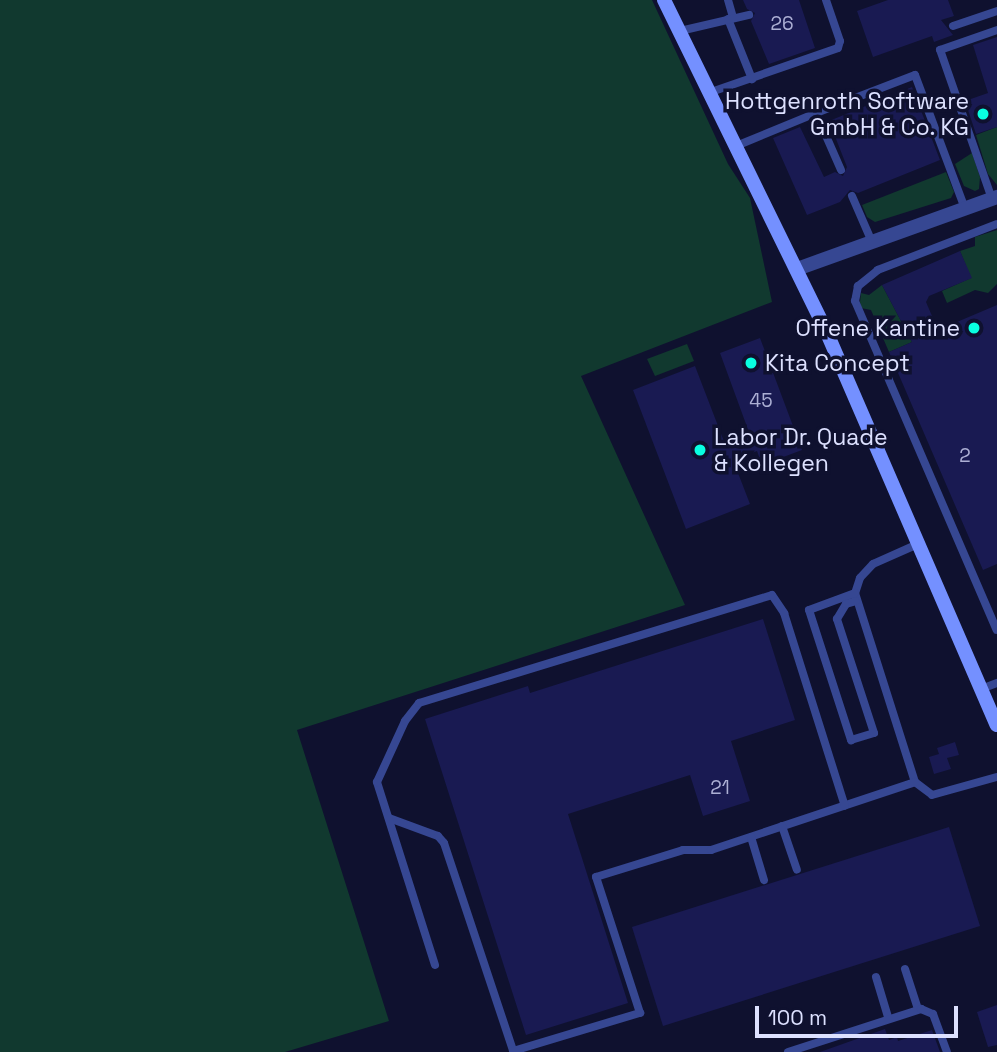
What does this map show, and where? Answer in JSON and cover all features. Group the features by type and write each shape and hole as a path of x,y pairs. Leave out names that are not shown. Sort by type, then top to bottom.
{"main road":[{"path":"664,0 797,269 997,725"}],"street":[{"path":"797,269 994,198"}],"lane":[{"path":"728,0 731,18 752,79"},
{"path":"711,92 838,48 841,41 826,0"},
{"path":"953,26 997,11"},
{"path":"680,31 749,15"},
{"path":"994,198 940,50 997,30"},
{"path":"736,146 915,75 965,209"},
{"path":"816,113 841,170"},
{"path":"852,196 872,242"},
{"path":"997,224 877,270 858,286 855,301 997,630"},
{"path":"918,544 873,564 860,578 856,597 915,782 932,795 997,777"},
{"path":"435,965 377,782 405,721 419,703 765,594 779,601 784,613 845,806"},
{"path":"856,597 846,604 837,619 874,733 851,740 809,610 856,597"},
{"path":"981,689 997,682"},
{"path":"388,818 444,843 513,1051 640,1013 596,877 682,850 710,850 915,782"},
{"path":"782,826 797,870"},
{"path":"751,837 764,880"},
{"path":"905,969 918,1009"},
{"path":"876,977 888,1017"},
{"path":"788,1052 918,1009 933,1014 947,1052"}],"green space":[{"path":"0,0 652,0 728,164 750,198 772,302 581,376 685,605 297,730 389,1021 285,1052 0,1052"},
{"path":"997,127 997,185 988,174 976,135"},
{"path":"972,153 980,177 979,189 975,191 964,186 955,164"},
{"path":"946,172 954,192 951,198 875,222 867,217 862,205"},
{"path":"997,230 997,284 988,293 975,290 947,303 942,291 971,278 960,251 975,246 975,237"},
{"path":"882,285 912,342 889,352 871,310 861,308 860,302 861,293 869,295"},
{"path":"687,344 694,361 655,376 647,359"}],"building":[{"path":"743,0 799,0 815,48 769,64 751,21 755,13 747,9"},
{"path":"888,0 948,0 954,16 941,20 953,35 934,42 932,36 873,57 857,11"},
{"path":"997,37 997,127 976,134 965,101 988,93 973,45"},
{"path":"912,87 940,160 858,193 850,190 840,202 807,215 773,138 800,127 824,177 835,172 843,176 847,167 829,121"},
{"path":"960,251 972,278 929,296 926,302 938,330 997,305 997,564 983,570 889,352 912,342 882,285"},
{"name":"Labor Dr. Quade & Kollegen","path":"760,338 802,450 762,465 757,451 733,460 750,504 686,529 633,390 695,366 725,444 750,435 720,353"},
{"path":"763,619 795,720 731,741 750,801 703,816 690,775 568,814 628,1003 526,1035 425,719 528,686 530,693"},
{"path":"955,742 959,755 947,758 951,769 934,774 929,757 939,754 937,748"},
{"path":"949,827 980,926 663,1026 632,927"},
{"path":"997,1005 997,1045 988,1047 977,1012"},
{"path":"885,1029 889,1040 897,1037 898,1041 932,1030 940,1052 820,1052"}],"place":[{"name":"Hottgenroth Software GmbH & Co. KG","path":"983,114"},
{"name":"Offene Kantine","path":"974,328"},
{"name":"Kita Concept","path":"751,363"},
{"name":"Labor Dr. Quade & Kollegen","path":"700,450"}]}
